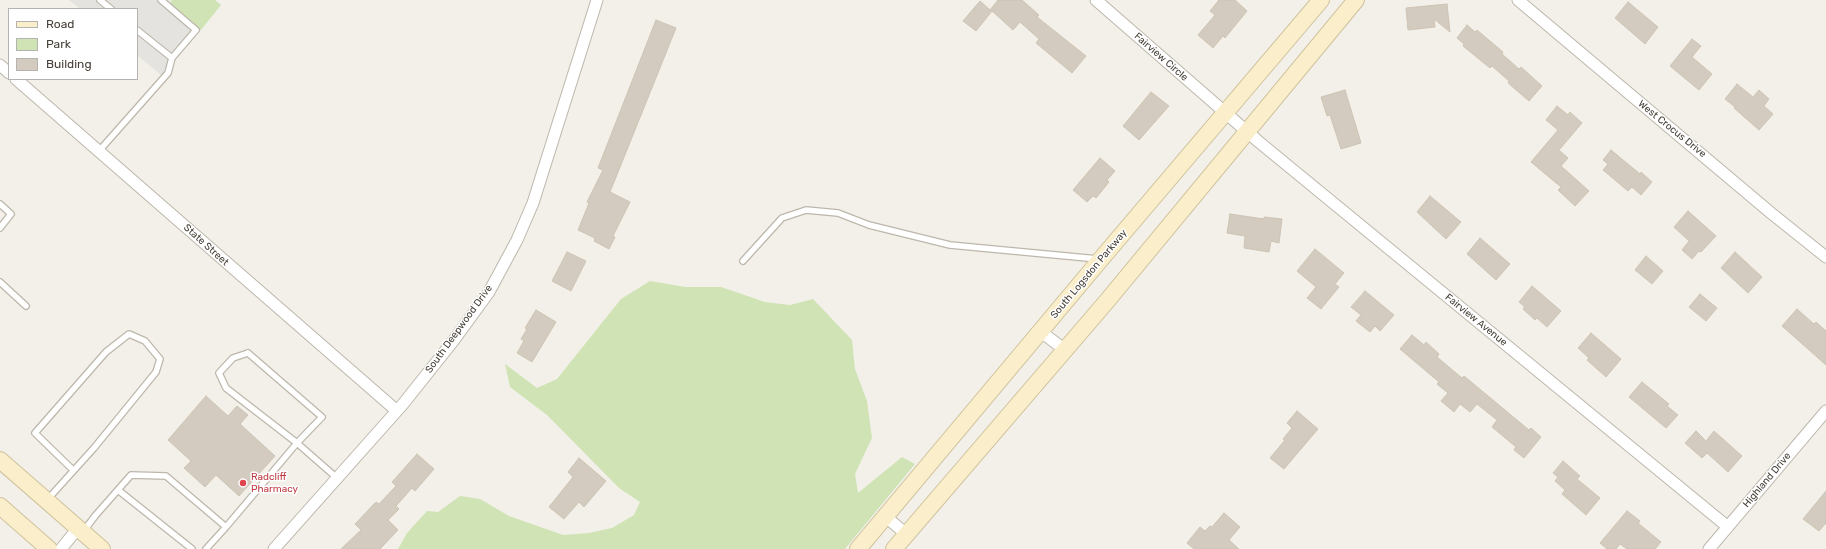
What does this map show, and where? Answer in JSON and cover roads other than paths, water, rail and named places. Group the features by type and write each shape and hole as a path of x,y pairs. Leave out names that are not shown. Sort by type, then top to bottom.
{"main road":[{"name":"South Logsdon Parkway","path":"858,549 1040,331 1321,0"},
{"path":"894,549 1065,350 1356,0"},
{"path":"0,460 102,549"},
{"path":"0,506 49,549"}],"street":[{"name":"South Deepwood Drive","path":"274,549 397,411 489,292 516,240 538,188 597,0"},
{"name":"Fairview Circle","path":"1096,0 1225,113"},
{"name":"West Crocus Drive","path":"1518,0 1771,213 1826,257"},
{"path":"0,65 8,72"},
{"name":"State Street","path":"17,80 397,411"},
{"name":"Fairview Avenue","path":"1225,113 1728,527"},
{"path":"1040,331 1065,350"},
{"name":"Highland Drive","path":"1709,549 1826,411"},
{"path":"885,516 906,534"},
{"path":"61,549 81,530"}],"lane":[{"path":"100,0 110,8"},
{"path":"99,151 168,73 172,58 196,30 160,0"},
{"path":"138,31 172,58"},
{"path":"0,204 11,214 0,228"},
{"path":"743,261 782,218 806,210 838,213 869,225 950,244 1101,259"},
{"path":"0,282 26,306"},
{"path":"47,500 73,470 156,372 160,359 145,341 129,334 106,352 35,433 73,470"},
{"path":"206,549 226,528 297,443 322,417 248,353 232,358 219,373 226,388 297,443 338,478"},
{"path":"81,530 131,475 166,476 226,528"},
{"path":"118,490 192,549"}],"place":[{"name":"Radcliff Pharmacy","path":"243,483"}]}
